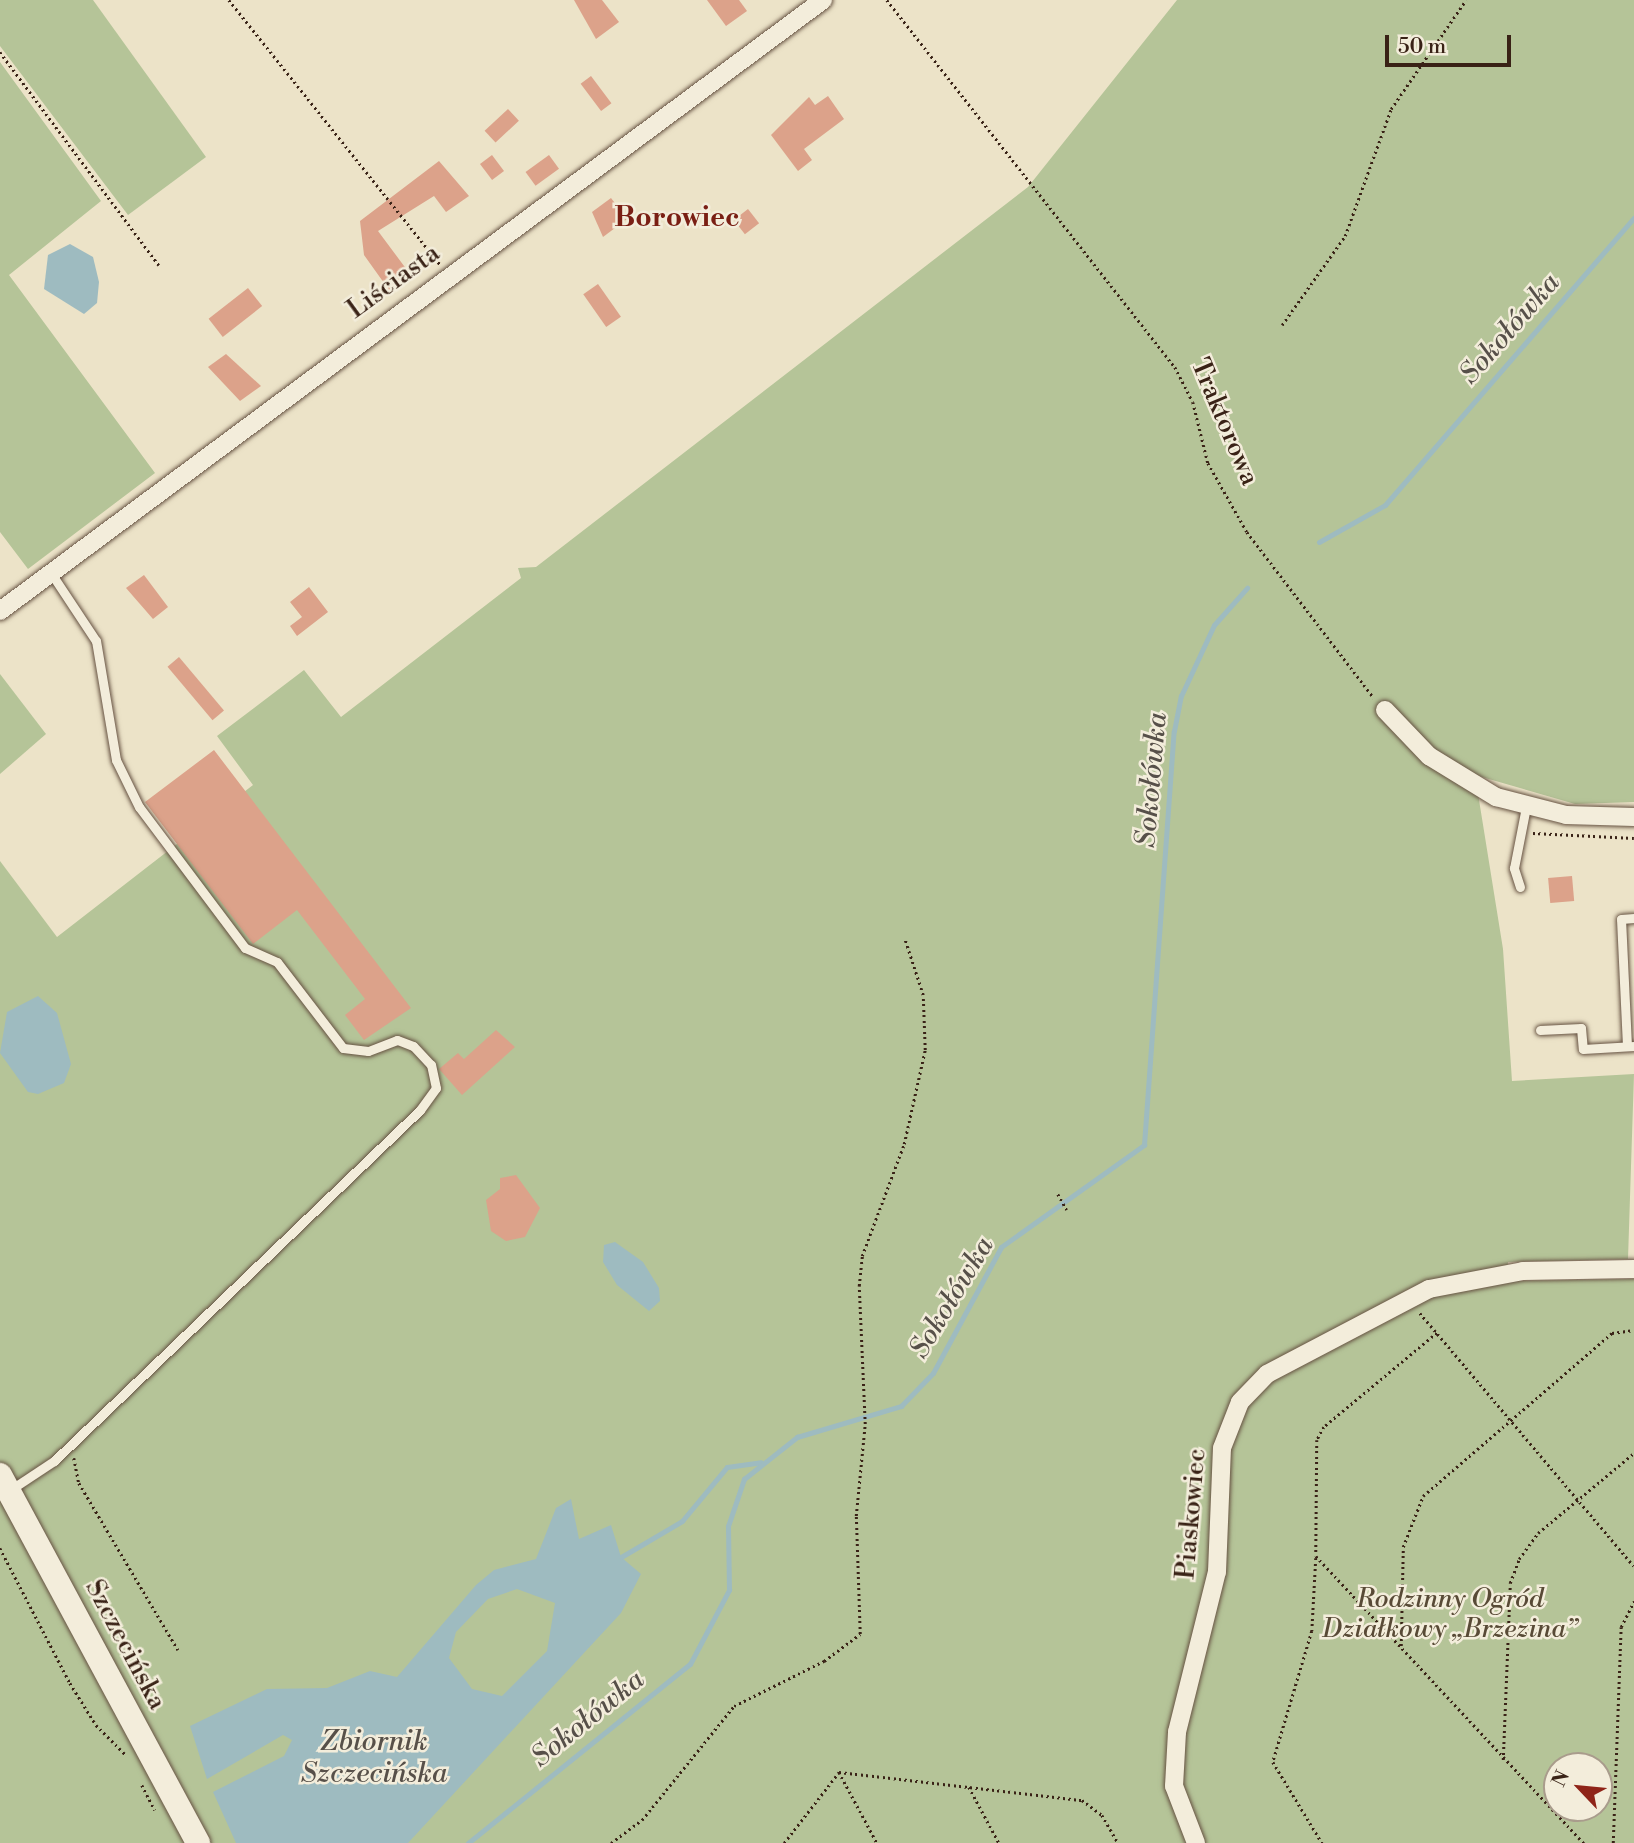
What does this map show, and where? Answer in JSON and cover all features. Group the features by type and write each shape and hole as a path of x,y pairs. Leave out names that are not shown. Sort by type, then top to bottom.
{"main road":[{"name":"Szczecińska","path":"4,1483 198,1843"}],"street":[{"name":"Liściasta","path":"0,611 449,274 823,0"},
{"path":"1385,710 1447,771 1526,807 1634,817"},
{"name":"Piaskowiec","path":"1196,1843 1174,1786 1177,1732 1217,1572 1222,1448 1240,1402 1267,1374 1429,1289 1523,1271 1634,1269"}],"lane":[{"path":"4,1483 75,1441 421,1110 436,1080 418,1048 404,1042 359,1052 343,1048 277,962 245,948 126,787 96,641 51,573"},
{"path":"1520,887 1514,868 1526,807"},
{"path":"1540,1030 1581,1028 1583,1049 1630,1046 1623,977 1621,919 1634,918"},
{"path":"1623,977 1634,976"}],"path":[{"path":"229,0 449,274"},
{"name":"Traktorowa","path":"887,0 1175,367 1193,401 1208,463 1247,532 1385,710"},
{"path":"1282,325 1345,236 1391,109 1466,0"},
{"path":"0,52 159,265"},
{"path":"1520,830 1569,838 1634,838"},
{"path":"611,1843 642,1821 734,1706 824,1661 860,1634 856,1516 864,1424 860,1405 862,1256 904,1144 925,1050 923,995 905,940"},
{"path":"1058,1194 1067,1210"},
{"path":"1416,1308 1634,1566"},
{"path":"1402,1648 1402,1558 1411,1517 1448,1469 1612,1333 1634,1329"},
{"path":"1322,1843 1273,1762 1312,1631 1317,1440 1324,1427 1437,1333"},
{"path":"75,1441 79,1483 178,1650"},
{"path":"1503,1760 1510,1583 1538,1534 1634,1453"},
{"path":"0,1548 70,1683 134,1767"},
{"path":"1316,1556 1503,1760 1584,1843"},
{"path":"1613,1843 1621,1627 1634,1601"},
{"path":"839,1772 1082,1800 1102,1815 1118,1843"},
{"path":"784,1843 839,1772"},
{"path":"839,1772 877,1843"},
{"path":"141,1779 144,1794 162,1814"},
{"path":"969,1787 999,1843"}],"green space":[{"path":"0,0 93,0 206,157 128,215 0,46"},
{"name":"Rodzinny Ogród Działkowy „Brzezina”","path":"1177,0 1634,0 1634,802 1575,804 1475,775 1503,949 1512,1081 1634,1074 1628,1259 1508,1262 1507,1281 1634,1279 1634,1843 0,1843 0,861 57,937 253,785 217,736 304,670 341,717 521,578 518,568 536,567 1028,187"},
{"path":"0,62 101,201 9,275 155,473 28,569 0,532"},
{"path":"0,674 46,734 0,774"}],"water":[{"path":"70,244 93,257 99,282 97,303 84,314 44,289 48,255"},
{"path":"38,996 57,1013 71,1064 64,1083 38,1094 28,1092 0,1053 7,1012"},
{"path":"615,1242 643,1262 659,1288 660,1301 649,1311 617,1285 603,1262 604,1245"},
{"name":"Zbiornik Szczecińska","path":"571,1499 579,1539 611,1525 621,1557 641,1574 621,1613 408,1843 236,1843 213,1792 284,1756 292,1740 283,1735 207,1779 190,1726 267,1689 327,1688 370,1671 397,1677 476,1585 494,1570 536,1559 556,1508","holes":["517,1589 555,1603 547,1651 502,1696 472,1689 449,1658 456,1632 488,1599"]}],"building":[{"path":"574,0 602,0 619,22 596,39"},
{"path":"707,0 739,0 747,11 726,26"},
{"path":"591,76 611,103 601,111 581,84"},
{"path":"828,96 844,119 804,149 812,160 798,171 771,135 809,97 815,105"},
{"path":"508,109 519,121 496,143 485,131"},
{"path":"492,155 504,171 492,180 480,164"},
{"path":"549,155 559,169 536,186 526,172"},
{"path":"439,161 469,196 446,212 434,196 378,231 410,274 389,290 364,255 360,221"},
{"path":"611,198 627,219 603,237 592,212"},
{"path":"748,209 759,223 745,234 734,220"},
{"path":"598,284 621,317 606,327 583,294"},
{"path":"248,288 262,306 223,337 209,319"},
{"path":"226,354 261,386 240,401 208,367"},
{"path":"144,575 168,607 153,619 126,588"},
{"path":"309,587 328,612 297,636 290,626 302,617 290,602"},
{"path":"179,657 224,711 213,720 168,667"},
{"path":"214,750 411,1008 364,1040 345,1015 365,999 297,910 253,944 145,802"},
{"path":"1572,876 1574,901 1550,903 1548,878"},
{"path":"496,1030 515,1047 462,1095 439,1069 458,1053 464,1059"},
{"path":"516,1175 540,1208 525,1237 506,1241 491,1231 486,1200 500,1189 500,1178"}],"waterway":[{"name":"Sokołówka","path":"1319,542 1385,505 1634,218"},
{"name":"Sokołówka","path":"468,1843 690,1664 729,1590 728,1526 744,1479 797,1437 901,1406 933,1373 1001,1247 1144,1145 1174,731 1181,696 1214,625 1247,588"},
{"path":"621,1557 682,1521 727,1467 761,1462"}],"district":[{"name":"Borowiec","path":"677,218"}]}
